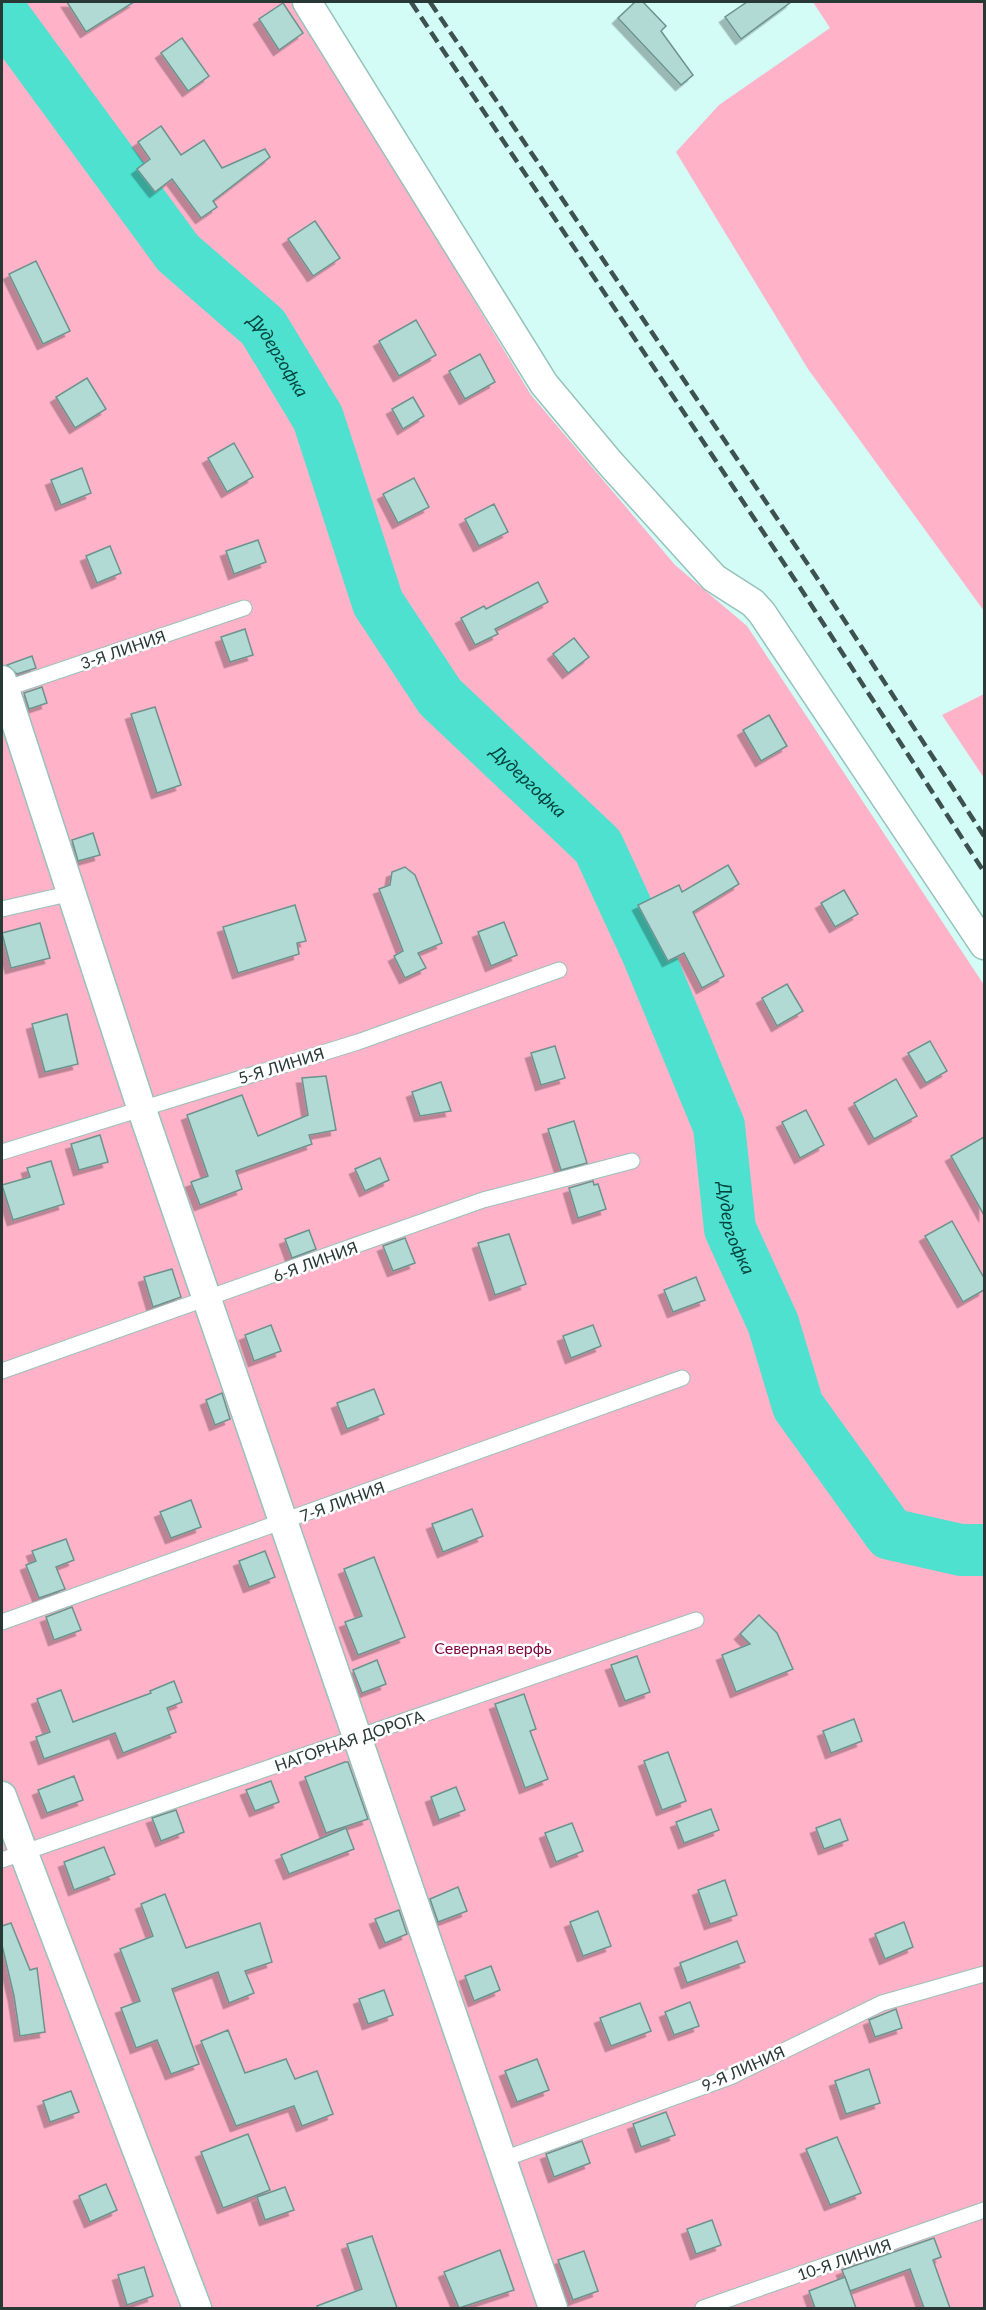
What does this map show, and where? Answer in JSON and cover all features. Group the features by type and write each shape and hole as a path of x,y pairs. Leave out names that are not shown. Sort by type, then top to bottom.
{"street":[{"path":"307,2 544,384 610,463 714,578 753,603 762,613 984,945"},
{"path":"2,686 141,1107 553,2308"},
{"path":"2,1796 12,1856 197,2308"}],"lane":[{"name":"3-Я ЛИНИЯ","path":"2,686 244,608"},
{"path":"2,909 72,893"},
{"name":"5-Я ЛИНИЯ","path":"2,1152 141,1107 358,1042 559,970"},
{"name":"6-Я ЛИНИЯ","path":"2,1371 483,1200 632,1161"},
{"name":"7-Я ЛИНИЯ","path":"2,1622 682,1378"},
{"name":"НАГОРНАЯ ДОРОГА","path":"12,1856 696,1620"},
{"name":"9-Я ЛИНИЯ","path":"501,2160 730,2077 882,2003 984,1974"},
{"name":"10-Я ЛИНИЯ","path":"703,2308 984,2210"}],"green space":[{"name":"Северная верфь","path":"2,2 294,2 531,395 675,565 747,626 984,985 984,2308 2,2308"},
{"path":"813,2 984,2 984,611 808,369 676,152 719,105 830,28"},
{"path":"984,694 984,778 942,715"}],"building":[{"path":"67,2 134,2 86,32"},
{"path":"635,2 643,2 666,26 661,31 693,75 681,85 618,18"},
{"path":"747,2 791,2 741,39 725,17"},
{"path":"283,3 303,33 279,50 259,19"},
{"path":"182,38 209,76 188,91 161,53"},
{"path":"161,126 181,155 204,140 222,168 265,149 270,157 213,201 217,207 201,218 172,179 155,192 137,169 150,159 138,142"},
{"path":"315,221 340,258 313,276 288,239"},
{"path":"36,261 70,331 43,344 9,274"},
{"path":"416,320 436,355 399,376 379,341"},
{"path":"480,354 495,382 465,399 449,371"},
{"path":"87,378 106,409 75,428 56,397"},
{"path":"413,397 424,416 403,429 392,409"},
{"path":"234,443 253,477 227,492 208,458"},
{"path":"82,468 91,493 61,505 51,480"},
{"path":"414,478 429,507 398,523 383,494"},
{"path":"494,504 508,532 479,546 465,519"},
{"path":"258,540 266,562 234,574 226,551"},
{"path":"110,546 121,573 97,583 86,556"},
{"path":"538,582 548,602 495,629 498,634 475,645 461,618 484,606 486,609"},
{"path":"245,629 253,655 230,662 221,637"},
{"path":"574,638 589,657 568,673 553,654"},
{"path":"32,656 36,668 17,674 7,665"},
{"path":"42,687 47,703 29,709 24,693"},
{"path":"155,707 181,785 157,793 131,714"},
{"path":"769,715 787,746 761,761 743,730"},
{"path":"93,833 100,855 78,861 72,840"},
{"path":"728,865 739,884 693,912 724,976 702,988 684,953 668,961 638,905 679,885 682,892"},
{"path":"405,867 415,875 442,943 418,953 426,968 405,978 394,956 403,951 379,889 390,885 392,872"},
{"path":"844,890 858,914 835,927 821,903"},
{"path":"295,905 306,941 297,943 299,954 238,973 223,927"},
{"path":"504,922 517,955 491,966 478,932"},
{"path":"40,923 50,958 11,968 2,933"},
{"path":"787,984 803,1011 777,1026 762,998"},
{"path":"67,1014 78,1064 45,1072 32,1024"},
{"path":"930,1041 947,1071 926,1083 908,1053"},
{"path":"555,1046 565,1078 541,1085 531,1053"},
{"path":"326,1076 336,1130 309,1135 312,1144 236,1171 242,1189 200,1205 191,1182 208,1176 187,1115 242,1095 258,1136 308,1115 302,1078"},
{"path":"896,1079 917,1116 874,1139 854,1103"},
{"path":"441,1082 451,1111 420,1116 412,1092"},
{"path":"806,1110 824,1145 800,1158 782,1122"},
{"path":"574,1121 587,1163 561,1170 548,1129"},
{"path":"100,1135 108,1162 79,1170 71,1144"},
{"path":"984,1137 984,1215 951,1156"},
{"path":"380,1158 389,1180 365,1191 355,1169"},
{"path":"51,1161 64,1204 13,1220 2,1185 30,1177 27,1168"},
{"path":"593,1181 594,1185 598,1184 606,1209 578,1218 569,1188"},
{"path":"952,1221 984,1278 984,1290 963,1302 925,1236"},
{"path":"309,1230 316,1249 292,1258 285,1239"},
{"path":"509,1234 526,1284 495,1295 478,1243"},
{"path":"405,1238 415,1263 393,1271 383,1246"},
{"path":"172,1269 181,1297 153,1307 144,1277"},
{"path":"696,1277 705,1300 673,1312 664,1290"},
{"path":"271,1325 281,1351 254,1361 245,1335"},
{"path":"593,1325 601,1346 571,1358 563,1336"},
{"path":"374,1389 384,1414 347,1429 337,1403"},
{"path":"222,1393 230,1419 215,1425 206,1400"},
{"path":"191,1500 201,1527 171,1538 160,1512"},
{"path":"472,1509 483,1536 443,1552 432,1524"},
{"path":"66,1539 74,1560 56,1567 65,1589 39,1598 26,1565 36,1561 32,1551"},
{"path":"265,1551 275,1577 249,1587 239,1561"},
{"path":"374,1557 405,1637 358,1655 345,1622 362,1616 344,1569"},
{"path":"72,1607 81,1630 54,1640 46,1617"},
{"path":"759,1615 777,1633 793,1669 736,1692 722,1655 750,1644 740,1634"},
{"path":"637,1656 650,1692 625,1701 611,1665"},
{"path":"377,1660 386,1684 362,1693 353,1670"},
{"path":"174,1681 182,1702 167,1708 176,1732 123,1753 115,1733 44,1759 36,1737 50,1732 37,1699 61,1690 73,1722 151,1693 150,1691"},
{"path":"524,1694 536,1729 530,1731 548,1779 525,1788 495,1704"},
{"path":"854,1719 862,1741 831,1753 823,1731"},
{"path":"668,1752 686,1801 662,1810 644,1761"},
{"path":"348,1762 368,1819 326,1833 305,1777"},
{"path":"74,1776 83,1800 47,1813 38,1790"},
{"path":"271,1781 279,1802 255,1811 246,1790"},
{"path":"456,1787 465,1810 439,1820 431,1797"},
{"path":"711,1809 719,1830 684,1843 676,1822"},
{"path":"176,1810 184,1832 161,1841 152,1818"},
{"path":"840,1819 848,1840 824,1849 816,1828"},
{"path":"572,1823 583,1851 556,1862 545,1833"},
{"path":"346,1828 354,1849 289,1874 281,1855"},
{"path":"104,1847 115,1874 74,1890 64,1862"},
{"path":"725,1880 737,1915 710,1924 698,1890"},
{"path":"458,1887 467,1911 438,1922 430,1899"},
{"path":"165,1894 186,1948 260,1923 272,1962 245,1971 254,1993 229,2003 218,1972 172,1989 199,2064 171,2074 157,2040 136,2048 121,2008 140,2001 120,1949 153,1936 141,1904"},
{"path":"399,1910 407,1934 385,1943 375,1919"},
{"path":"598,1911 611,1946 583,1956 570,1922"},
{"path":"904,1922 913,1947 885,1959 875,1934"},
{"path":"11,1923 30,1970 37,1968 45,2032 20,2036 14,1996 2,1945 2,1926"},
{"path":"737,1941 745,1962 687,1983 680,1963"},
{"path":"491,1966 500,1990 474,2001 465,1976"},
{"path":"384,1990 393,2015 368,2024 359,1999"},
{"path":"690,2002 699,2026 674,2035 665,2012"},
{"path":"640,2003 651,2031 611,2046 600,2018"},
{"path":"896,2009 902,2028 875,2037 869,2020"},
{"path":"228,2030 245,2073 286,2059 295,2079 317,2071 333,2114 302,2126 294,2106 236,2126 201,2041"},
{"path":"537,2059 549,2090 517,2102 505,2071"},
{"path":"869,2069 880,2103 846,2114 835,2081"},
{"path":"71,2091 79,2112 50,2122 43,2101"},
{"path":"666,2112 675,2135 641,2147 633,2124"},
{"path":"248,2134 270,2190 223,2208 201,2152"},
{"path":"837,2137 861,2193 830,2205 806,2149"},
{"path":"582,2141 590,2163 554,2177 546,2154"},
{"path":"106,2184 117,2210 90,2222 79,2196"},
{"path":"285,2187 294,2210 265,2220 257,2197"},
{"path":"712,2220 721,2245 696,2254 687,2229"},
{"path":"372,2236 397,2308 318,2308 317,2306 362,2289 347,2244"},
{"path":"934,2238 941,2257 933,2260 950,2308 924,2308 910,2269 850,2291 842,2270"},
{"path":"500,2250 514,2290 459,2308 444,2272"},
{"path":"584,2251 598,2291 573,2300 558,2260"},
{"path":"144,2267 153,2296 127,2305 118,2275"},
{"path":"845,2277 856,2308 815,2308 809,2291"}],"waterway":[{"name":"Дудергофка","path":"2,13 178,253 263,327 318,418 378,603 440,697 598,846 647,952 719,1126 730,1229 773,1323 798,1406 890,1534 961,1550 984,1550"}],"railway":[{"path":"411,2 799,586 984,872"},
{"path":"430,2 815,575 984,836"}]}
